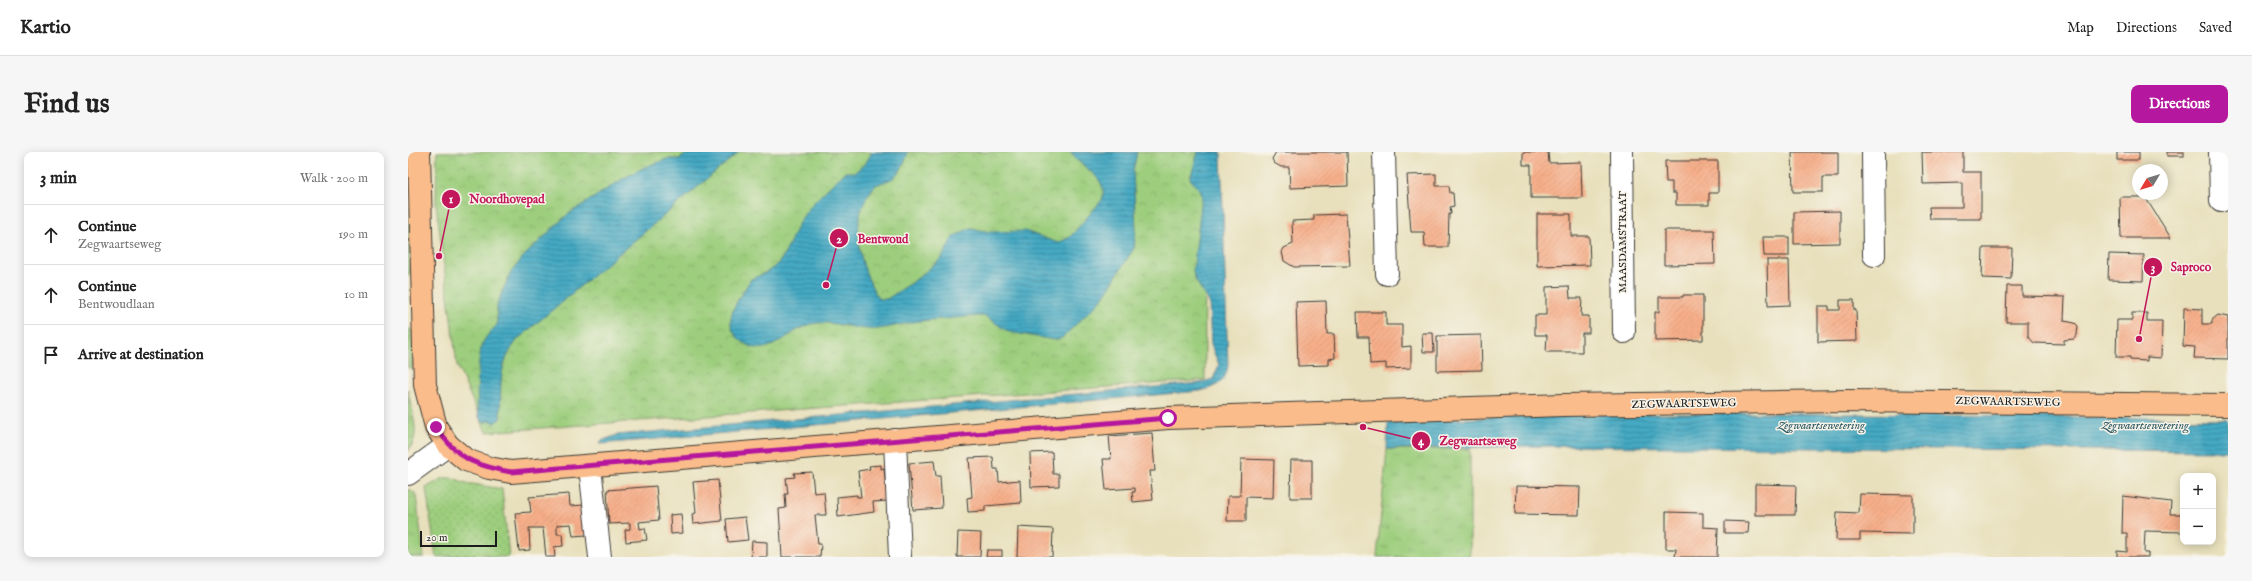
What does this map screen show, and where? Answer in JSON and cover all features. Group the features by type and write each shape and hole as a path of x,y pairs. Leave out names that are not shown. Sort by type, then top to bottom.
{"main road":[{"name":"ZEGWAARTSEWEG","path":"419,152 425,386 436,427 448,444 466,460 489,468 511,472 590,467 1168,418 1564,405 1899,401 2228,405"}],"street":[{"path":"1384,152 1387,274"},
{"name":"MAASDAMSTRAAT","path":"1622,152 1624,332"},
{"path":"1873,152 1874,255"},
{"path":"2220,152 2221,201"},
{"path":"895,440 900,557"},
{"path":"408,474 448,444"},
{"path":"590,467 600,557"}],"green space":[{"path":"437,152 1204,152 1205,380 486,432 457,365 436,204"},
{"path":"408,206 411,274 408,277"},
{"path":"408,328 412,331 413,368 408,368"},
{"path":"408,389 414,421 415,437 408,451"},
{"path":"1387,449 1470,449 1470,557 1377,557"},
{"path":"443,478 453,478 466,483 502,489 509,557 487,557 487,554 436,557 426,488"},
{"path":"408,489 415,493 416,496 424,557 408,557"}],"water":[{"path":"690,152 739,152 518,339 511,349 503,368 500,419 494,423 493,421 486,421 486,423 480,419 478,414 478,383 479,360 482,345 486,337 497,325 497,304 510,274 523,257 567,215 624,178 645,167 667,159 679,159"},
{"path":"872,152 908,152 899,173 893,178 874,187 866,199 858,227 859,243 866,273 879,299 887,299 913,282 942,258 953,237 970,228 991,232 1025,231 1058,243 1070,237 1102,200 1103,192 1102,185 1098,179 1071,152 1137,152 1133,171 1136,229 1134,248 1101,300 1062,338 1055,340 1009,332 985,316 976,316 921,321 877,329 819,323 805,326 774,345 765,348 752,347 743,342 735,335 731,319 736,303 751,279 774,267 781,260 804,215 813,204 845,172 855,172 866,163"},
{"path":"1198,152 1221,152 1228,365 1225,376 1219,383 1211,388 1200,391 600,444 601,441 617,435 1200,383 1213,379 1219,365 1211,345 1209,302 1196,281 1193,272 1202,197 1201,191 1190,179"},
{"name":"Zegwaartsewetering","path":"1776,413 2228,419 2228,451 1541,446 1387,449 1388,423 1535,415"}],"building":[{"path":"1276,152 1347,152 1348,186 1290,188 1289,167 1281,167 1274,163 1272,159"},
{"path":"1523,152 1548,152 1549,163 1581,162 1582,198 1531,198 1531,165 1523,165"},
{"path":"1792,152 1838,152 1838,177 1823,177 1823,192 1793,192"},
{"path":"1922,152 1963,152 1963,172 1981,172 1981,219 1930,219 1929,207 1962,207 1962,183 1923,184"},
{"path":"2117,152 2139,152 2139,160 2117,160"},
{"path":"2167,152 2184,152 2184,156 2167,156"},
{"path":"1665,161 1718,161 1718,193 1709,193 1709,205 1676,205 1676,193 1672,193 1672,182 1666,182"},
{"path":"1436,174 1436,186 1449,186 1450,193 1453,193 1454,206 1450,207 1451,214 1449,214 1448,247 1425,247 1424,232 1411,232 1407,175"},
{"path":"2120,197 2132,197 2132,200 2147,200 2171,238 2121,238"},
{"path":"1840,211 1840,243 1794,244 1794,212"},
{"path":"1346,214 1350,266 1294,267 1284,261 1282,252 1284,248 1293,244 1292,221 1314,220 1314,215"},
{"path":"1537,214 1571,214 1571,236 1589,236 1590,265 1537,266"},
{"path":"1664,230 1714,230 1715,264 1664,265"},
{"path":"1763,237 1789,237 1789,256 1764,256"},
{"path":"1983,248 2012,248 2011,279 1982,278"},
{"path":"2109,254 2144,255 2143,281 2108,280"},
{"path":"1767,260 1789,260 1790,305 1768,306"},
{"path":"1569,286 1570,298 1582,298 1581,316 1589,316 1589,333 1582,333 1582,352 1546,352 1547,335 1535,335 1535,315 1546,315 1546,287"},
{"path":"2007,286 2022,286 2022,296 2065,297 2064,321 2075,323 2078,326 2077,335 2074,339 2064,340 2064,344 2034,343 2028,336 2028,322 2006,322"},
{"path":"1683,295 1703,295 1703,340 1655,341 1655,312 1659,312 1659,297 1683,297"},
{"path":"1840,300 1854,300 1854,310 1856,310 1857,341 1818,342 1818,306 1829,306 1829,310 1840,310"},
{"path":"1326,301 1327,334 1334,334 1335,358 1329,359 1329,365 1298,366 1296,302"},
{"path":"2184,308 2202,309 2202,324 2212,324 2212,320 2218,315 2228,317 2228,359 2194,358 2195,347 2183,346"},
{"path":"1357,312 1386,312 1386,325 1402,325 1402,347 1411,346 1411,368 1386,369 1386,363 1370,364 1369,337 1358,337"},
{"path":"2132,313 2147,313 2147,321 2162,321 2161,358 2147,357 2147,361 2130,360 2130,357 2116,357 2117,320 2132,320"},
{"path":"1422,333 1433,333 1434,352 1423,352"},
{"path":"1481,335 1482,370 1437,371 1437,336"},
{"path":"1152,433 1155,471 1150,471 1153,500 1133,502 1132,492 1135,492 1135,488 1106,490 1103,459 1111,459 1109,436"},
{"path":"1052,452 1053,474 1059,474 1059,486 1031,487 1030,453"},
{"path":"993,457 994,469 998,469 999,482 1020,480 1021,503 985,506 985,511 968,512 967,498 972,497 969,458"},
{"path":"1241,459 1274,460 1273,498 1246,497 1246,521 1227,521 1228,496 1240,496"},
{"path":"1291,460 1312,460 1312,498 1290,498"},
{"path":"934,461 936,476 940,476 942,508 913,510 909,463"},
{"path":"881,465 881,469 884,468 886,490 888,493 887,501 873,502 874,512 838,517 837,497 857,495 857,497 861,497 858,471 870,469 869,466"},
{"path":"812,472 814,493 824,492 826,515 815,515 818,544 821,544 820,557 782,557 779,509 786,508 785,494 788,494 786,478 795,477 794,473"},
{"path":"718,480 722,521 693,524 692,514 696,513 693,482"},
{"path":"1755,484 1796,485 1795,515 1755,515"},
{"path":"656,486 659,520 639,522 640,529 645,528 647,540 626,542 625,530 630,529 630,523 609,524 607,490"},
{"path":"1516,486 1580,487 1579,515 1515,514"},
{"path":"569,494 570,506 584,505 587,535 573,536 571,524 557,525 557,534 562,534 563,546 554,547 555,557 546,557 543,528 529,528 530,550 519,551 515,513 531,512 529,497"},
{"path":"1860,494 1913,495 1913,534 1860,533 1860,540 1836,540 1837,512 1859,513"},
{"path":"2123,496 2171,502 2170,514 2180,514 2180,532 2145,531 2144,553 2148,553 2148,557 2117,557 2117,551 2127,552 2127,533 2122,533"},
{"path":"1666,512 1703,513 1703,527 1718,528 1717,557 1675,557 1676,549 1666,549"},
{"path":"681,514 683,533 671,534 670,515"},
{"path":"745,517 748,540 728,542 726,519"},
{"path":"1725,521 1749,522 1748,533 1725,533"},
{"path":"1018,527 1053,529 1052,557 1017,557"},
{"path":"958,532 981,533 980,557 957,557"},
{"path":"752,541 767,542 767,557 751,557"},
{"path":"987,550 1002,550 1002,557 986,557"}],"place":[{"name":"Noordhovepad","path":"439,256"},
{"name":"Bentwoud","path":"826,285"},
{"name":"Saproco","path":"2139,339"},
{"name":"Zegwaartseweg","path":"1363,427"}],"route":[{"path":"436,427 448,444 466,460 489,468 511,472 590,467 946,435 1168,418"}]}
